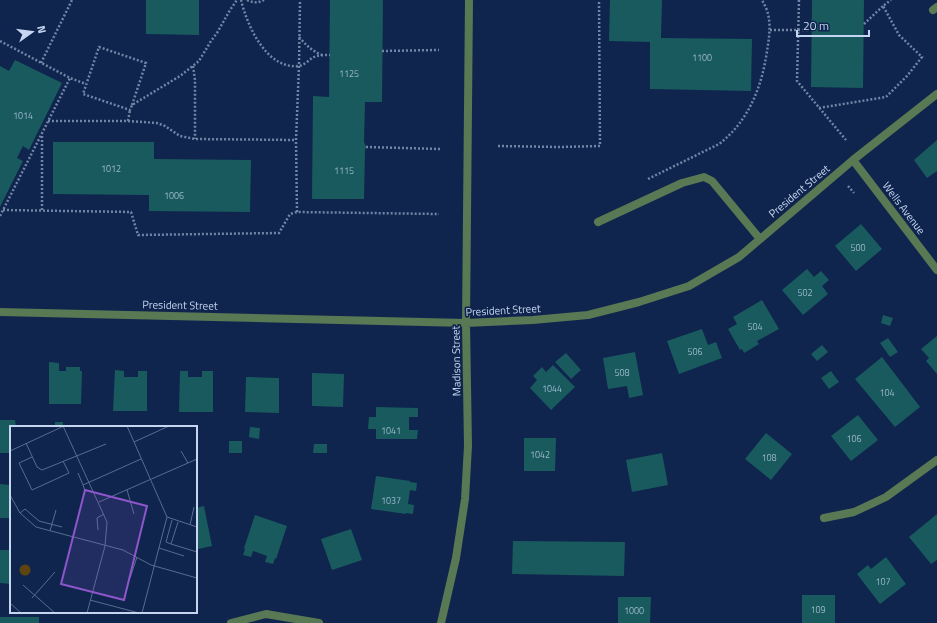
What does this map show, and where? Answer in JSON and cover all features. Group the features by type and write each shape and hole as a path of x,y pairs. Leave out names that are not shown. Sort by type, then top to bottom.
{"street":[{"name":"Madison Street","path":"441,623 456,558 465,499 468,446 466,323 468,0"},
{"name":"President Street","path":"0,312 466,323 533,320 588,315 639,302 689,286 739,257 854,160 937,94"},
{"name":"Wells Avenue","path":"854,160 937,270"},
{"path":"598,222 682,183 704,177 712,181 760,239"},
{"path":"824,518 854,512 886,497 937,460"},
{"path":"231,623 266,614 319,623"}],"path":[{"path":"41,63 72,0"},
{"path":"132,105 180,76 199,61 237,0"},
{"path":"241,0 243,10 254,33 269,55 288,65 299,66 313,58 322,55 330,55"},
{"path":"247,0 250,2 259,3 264,0"},
{"path":"297,212 296,140 300,0"},
{"path":"498,146 600,146 599,0"},
{"path":"647,179 719,144 729,136 742,121 752,103 762,78 765,65 770,30 768,13 762,0"},
{"path":"799,0 797,82 846,140"},
{"path":"864,24 891,0"},
{"path":"819,108 886,97 907,76 922,57 899,35 883,6"},
{"path":"770,30 808,30"},
{"path":"300,37 312,50 322,55"},
{"path":"0,42 70,78 86,84"},
{"path":"128,121 130,110 146,63 98,47 83,94 130,110"},
{"path":"382,51 439,50"},
{"path":"193,66 195,80 195,139"},
{"path":"0,216 70,78"},
{"path":"48,121 128,121 157,123 165,126 180,136 195,139 296,140"},
{"path":"42,134 42,210"},
{"path":"366,147 440,149"},
{"path":"3,210 131,212 138,235 279,233 290,214 297,212 439,214"}],"building":[{"path":"146,0 199,0 199,35 146,34"},
{"path":"330,0 383,0 382,102 365,102 364,142 366,147 364,199 312,199 313,96 329,97"},
{"path":"610,0 662,0 661,38 752,39 751,91 650,89 650,42 609,41"},
{"path":"812,0 864,0 863,88 811,87"},
{"path":"15,60 62,83 29,150 23,146 17,158 23,161 0,207 0,66 9,71"},
{"path":"937,140 937,171 927,178 914,160"},
{"path":"53,142 154,142 154,159 251,160 250,212 149,211 149,195 53,194"},
{"path":"861,224 882,249 856,271 835,246"},
{"path":"807,269 814,277 821,271 829,280 822,286 828,294 803,315 782,290"},
{"path":"762,300 779,329 757,341 759,344 744,353 742,349 740,350 728,329 737,324 733,317"},
{"path":"883,315 893,318 890,326 881,323"},
{"path":"702,329 708,345 716,342 722,358 679,374 667,341"},
{"path":"937,336 937,374 926,361 929,358 921,349"},
{"path":"888,338 898,352 890,357 880,343"},
{"path":"822,345 828,352 817,361 811,354"},
{"path":"635,352 643,395 629,398 627,386 608,389 603,358"},
{"path":"566,353 581,370 571,379 555,362"},
{"path":"882,357 920,407 895,427 855,379"},
{"path":"49,362 59,363 59,371 66,371 66,367 80,367 80,371 82,371 81,404 49,404"},
{"path":"553,365 575,387 551,410 530,388 537,380 533,376 542,367 546,372"},
{"path":"115,370 124,371 124,377 138,377 138,371 147,371 147,411 113,411"},
{"path":"180,371 188,371 188,377 202,377 202,371 213,371 213,412 179,412"},
{"path":"831,371 839,382 829,389 821,378"},
{"path":"312,373 344,374 343,407 312,406"},
{"path":"246,377 279,378 279,413 245,412"},
{"path":"376,407 418,408 418,417 409,417 409,430 418,430 417,439 376,439 376,429 368,429 369,417 376,417"},
{"path":"858,415 878,440 851,461 831,436"},
{"path":"0,420 15,420 16,426 10,426 10,453 0,453"},
{"path":"55,422 63,422 63,426 55,426"},
{"path":"250,427 260,428 259,439 249,437"},
{"path":"766,433 792,454 771,480 745,459"},
{"path":"524,438 556,438 555,471 524,471"},
{"path":"229,441 242,441 242,453 229,453"},
{"path":"314,444 327,444 327,453 313,453"},
{"path":"662,453 668,485 632,492 626,460"},
{"path":"376,476 417,483 416,491 410,490 408,504 414,505 413,514 371,509"},
{"path":"0,484 10,485 10,518 0,518"},
{"path":"204,506 212,546 198,549 197,545 197,508"},
{"path":"937,514 937,560 931,564 909,537"},
{"path":"255,515 287,526 273,564 265,562 267,556 253,551 251,557 243,555"},
{"path":"351,529 362,560 332,570 321,539"},
{"path":"513,541 625,542 624,576 512,574"},
{"path":"0,550 10,550 10,584 0,583"},
{"path":"886,557 906,584 880,604 857,574 868,565 871,569"},
{"path":"802,595 835,595 835,623 802,623"},
{"path":"618,597 651,597 650,623 618,623"},
{"path":"0,617 39,617 39,623 0,623"}]}
